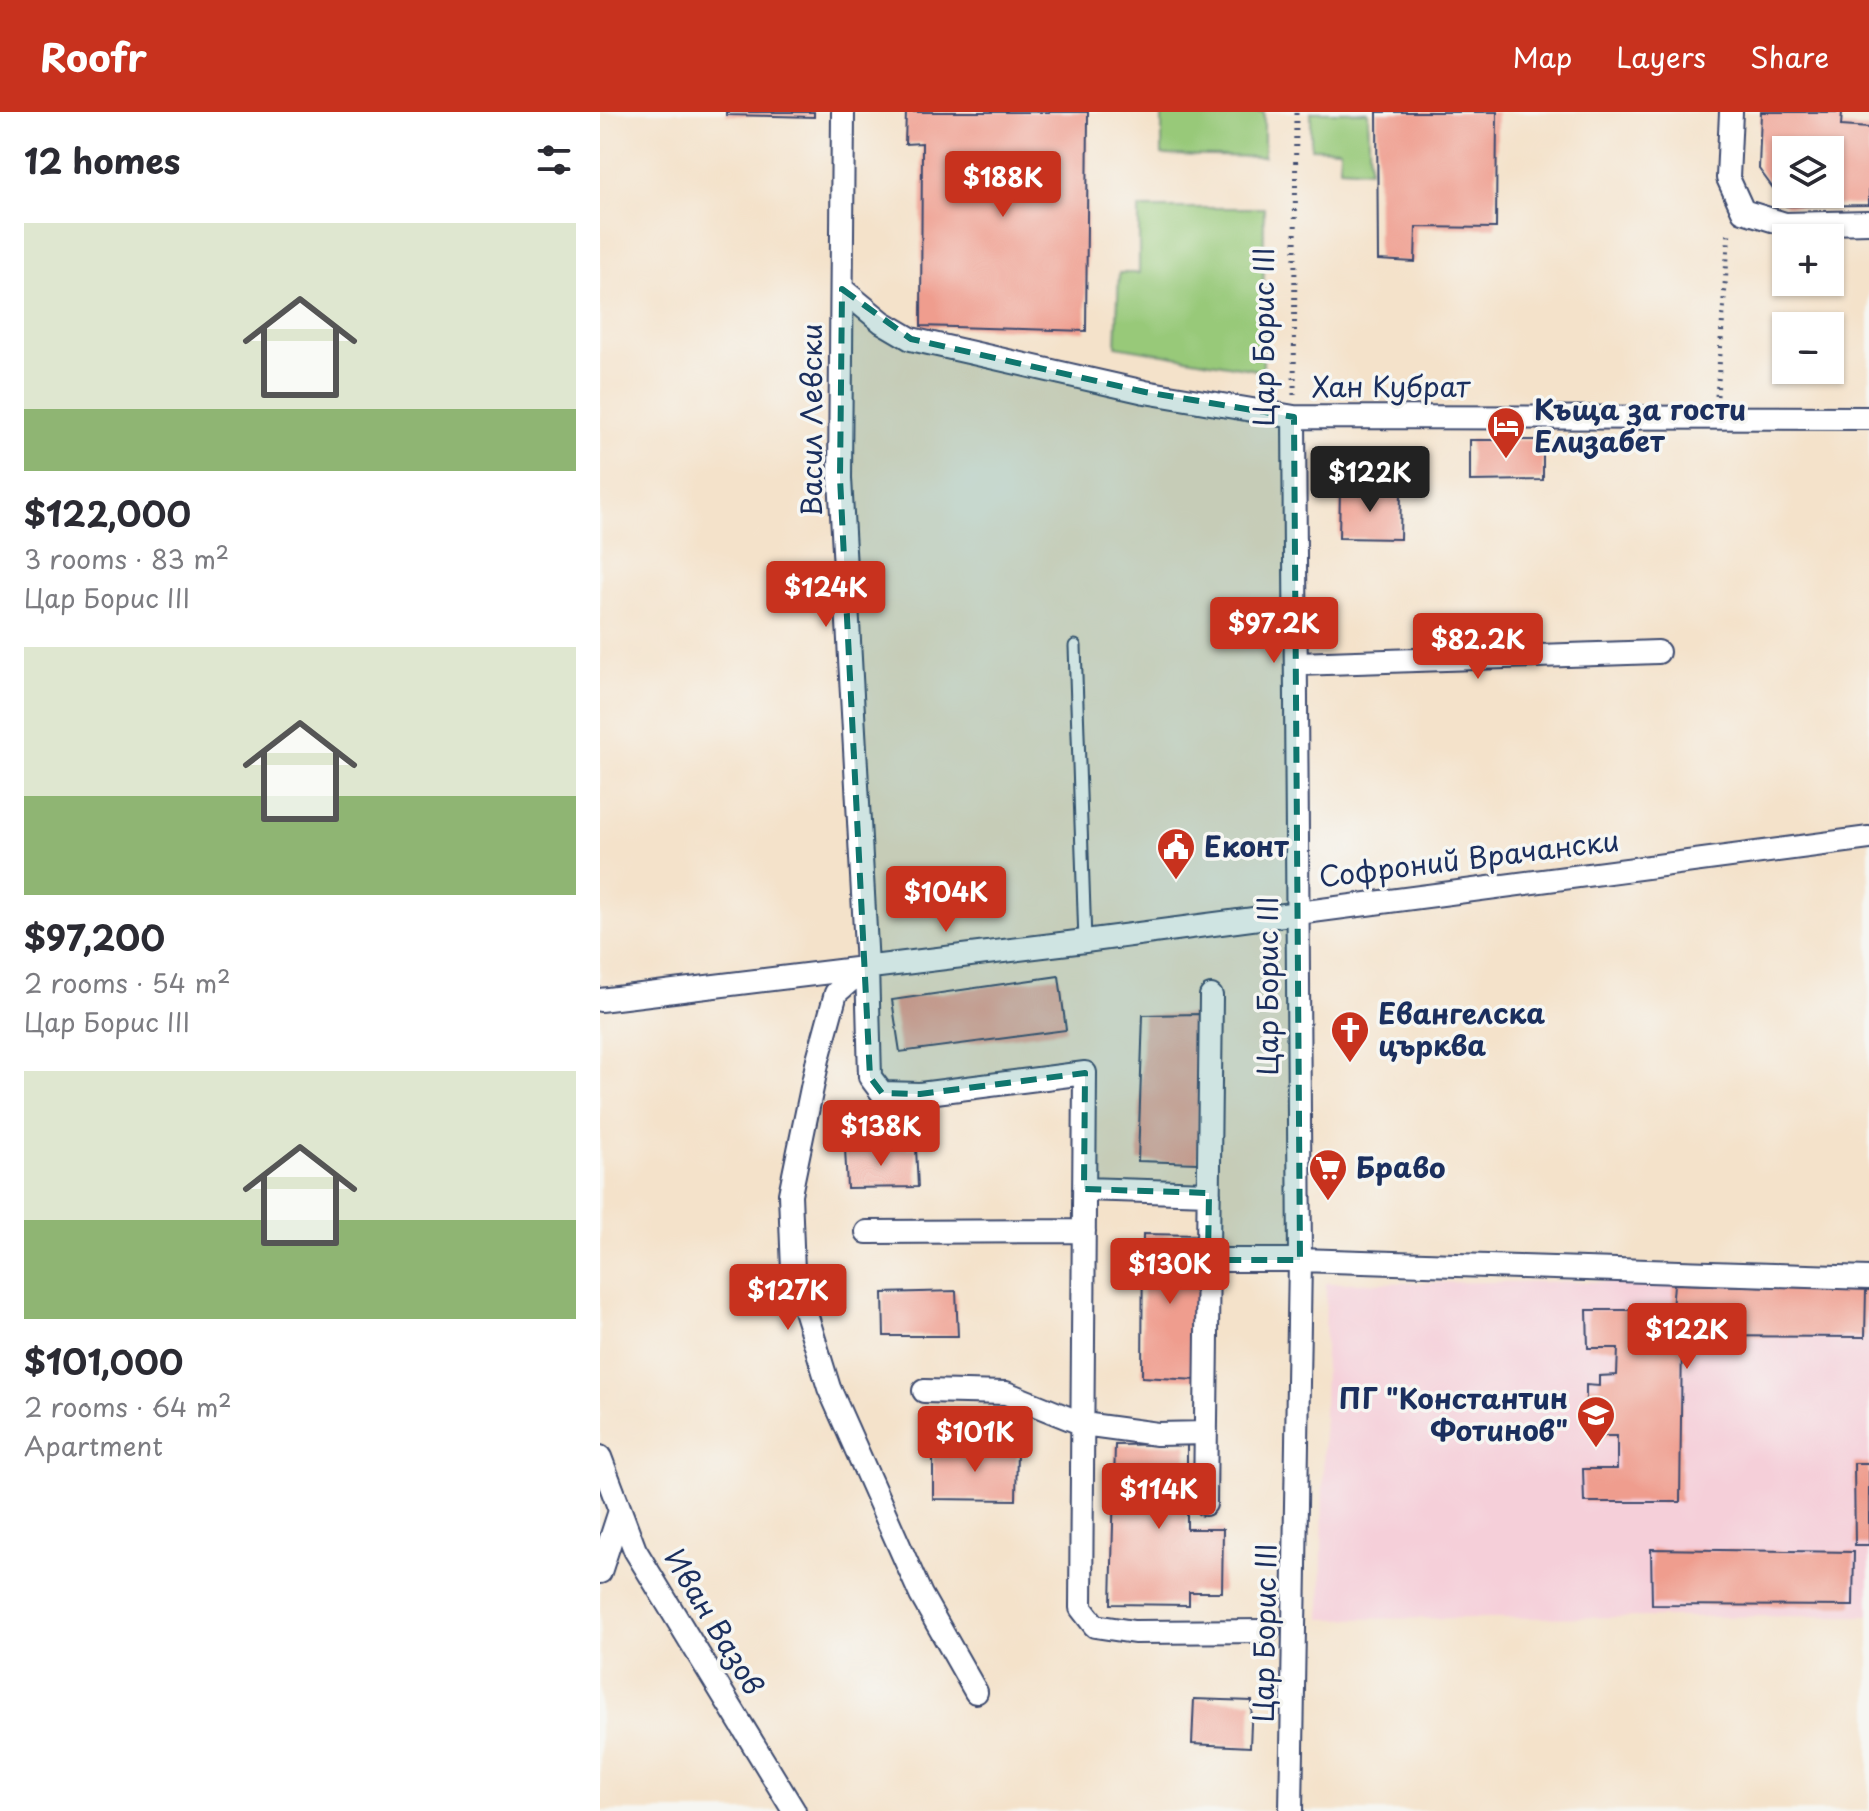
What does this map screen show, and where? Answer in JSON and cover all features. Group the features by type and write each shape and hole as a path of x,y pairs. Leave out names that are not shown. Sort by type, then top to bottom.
{"street":[{"name":"Васил Левски","path":"843,112 840,478 867,966 870,1077 882,1093 920,1094 1085,1073 1084,1189"},
{"path":"1731,112 1728,178 1743,211 1785,224 1869,222"},
{"name":"Хан Кубрат","path":"842,289 882,322 911,339 1145,392 1294,417 1869,418"},
{"name":"Цар Борис III","path":"1291,1811 1300,1260 1294,417"},
{"path":"1297,664 1658,652"},
{"name":"Софроний Врачански","path":"600,1000 1085,941 1869,838"},
{"path":"867,966 836,993 818,1059 790,1194 793,1271 829,1388 921,1595 976,1692"},
{"path":"1205,1504 1211,996"},
{"path":"1209,1193 1084,1189 1081,1608 1095,1626 1134,1632 1268,1631"},
{"path":"867,1232 1084,1231"},
{"path":"1208,1260 1300,1260 1869,1278"},
{"path":"924,1391 1006,1393 1083,1424 1157,1434 1206,1433"},
{"name":"Иван Вазов","path":"600,1457 635,1550 794,1811"},
{"path":"600,1572 619,1514"}],"lane":[{"path":"1075,646 1085,941"}],"path":[{"name":"Цар Борис III","path":"1294,417 1296,112"},
{"path":"1715,417 1733,185"}],"highlighted area":[{"path":"842,289 911,339 1145,392 1294,417 1300,1260 1208,1260 1209,1193 1084,1189 1085,1073 920,1094 882,1093 870,1077 840,478"}],"shaded area":[{"name":"ПГ \"Константин Фотинов\"","path":"1869,1280 1869,1616 1321,1619 1326,1283"}],"green space":[{"path":"1162,112 1264,112 1264,157 1162,155"},
{"path":"1311,112 1368,112 1370,170 1340,168 1340,149 1311,148"},
{"path":"1139,208 1264,208 1263,371 1116,346 1119,273 1139,273"}],"building":[{"path":"726,112 814,112 814,117 726,115"},
{"path":"906,112 1088,112 1086,331 921,326 922,143 905,144"},
{"path":"1377,112 1497,112 1496,228 1416,227 1415,262 1378,260"},
{"path":"1761,112 1842,112 1841,126 1869,128 1869,205 1844,205 1844,136 1772,136 1772,187 1759,169"},
{"name":"Къща за гости Елизабет","path":"1470,440 1543,440 1543,480 1470,481"},
{"path":"1340,489 1401,491 1400,539 1339,538"},
{"path":"1059,976 1066,1030 900,1052 892,1000"},
{"path":"1200,1014 1198,1163 1138,1161 1143,1015"},
{"path":"845,1148 916,1148 918,1187 847,1188"},
{"path":"1143,1234 1199,1235 1197,1380 1142,1377"},
{"path":"1674,1284 1866,1289 1865,1337 1682,1336 1680,1502 1584,1502 1583,1469 1617,1469 1617,1436 1600,1436 1601,1424 1586,1425 1586,1385 1599,1386 1599,1376 1617,1375 1618,1348 1588,1348 1587,1310 1672,1310"},
{"path":"956,1291 958,1336 884,1336 883,1293"},
{"path":"1187,1444 1187,1529 1223,1529 1222,1592 1189,1592 1189,1605 1111,1604 1115,1445"},
{"path":"933,1449 1017,1450 1016,1500 933,1499"},
{"path":"1854,1463 1869,1463 1869,1545 1855,1545"},
{"path":"1651,1549 1854,1552 1853,1606 1652,1605"},
{"path":"1194,1699 1252,1701 1250,1747 1192,1744"}],"place":[{"name":"Къща за гости Елизабет","path":"1506,460"},
{"name":"Еконт","path":"1176,881"},
{"name":"Евангелска църква","path":"1350,1064"},
{"name":"Браво","path":"1328,1202"},
{"name":"ПГ \"Константин Фотинов\"","path":"1596,1449"}]}
